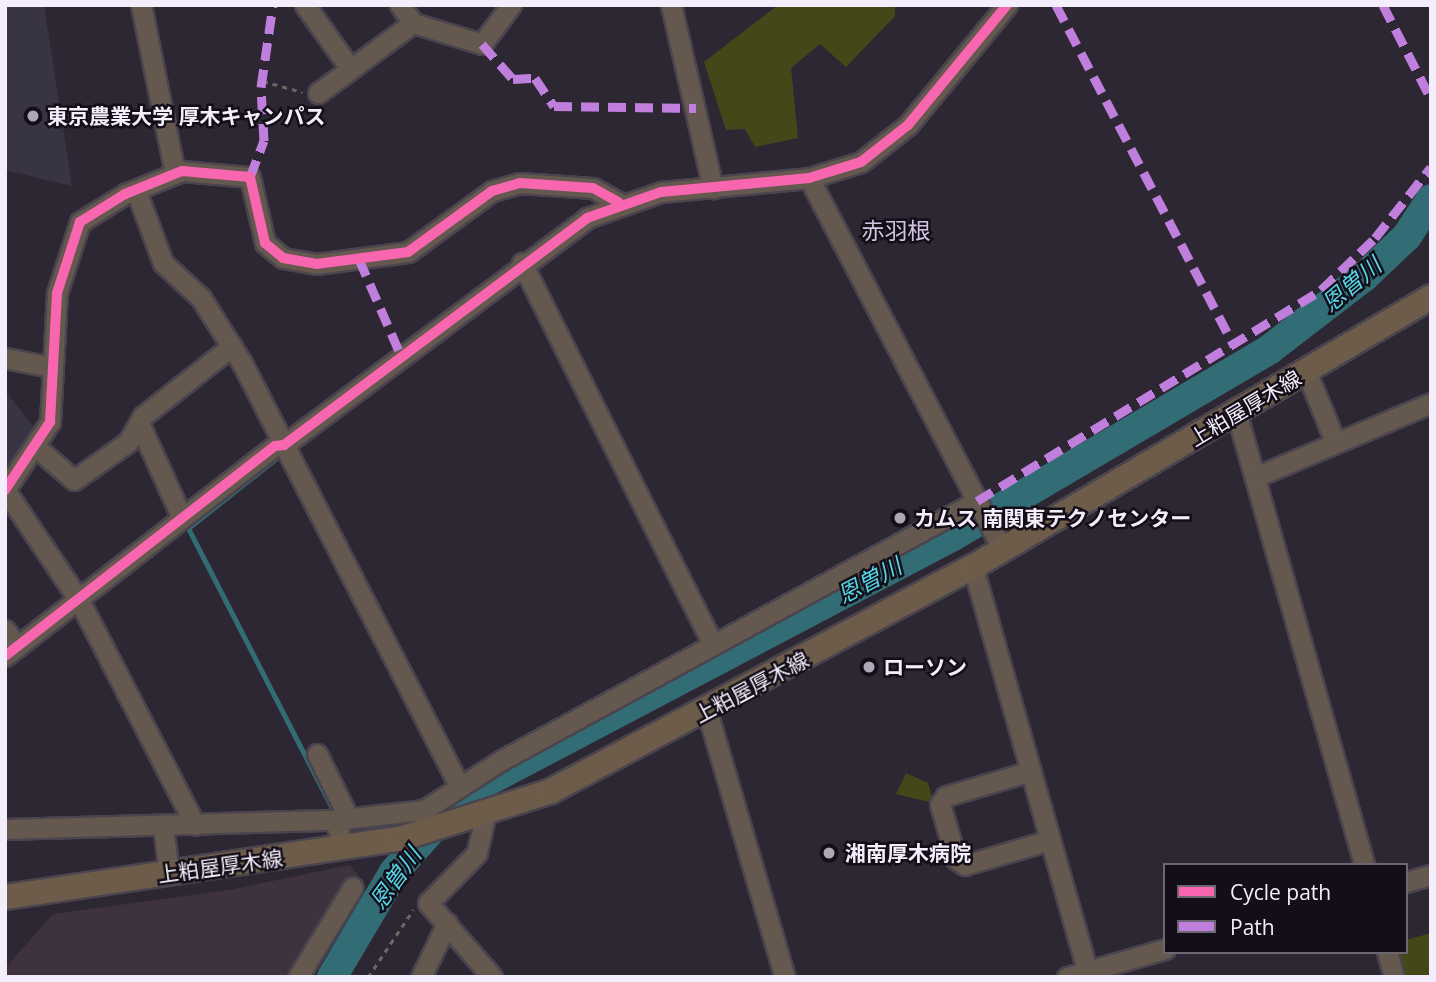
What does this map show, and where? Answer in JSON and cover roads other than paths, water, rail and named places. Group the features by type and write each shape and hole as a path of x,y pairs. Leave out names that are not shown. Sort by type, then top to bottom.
{"main road":[{"name":"上粕屋厚木線","path":"5,897 400,839 485,817 594,772 973,567 997,541 1237,415 1431,297"}],"street":[{"path":"141,5 175,174"},
{"path":"304,5 349,67"},
{"path":"400,5 413,23 482,44 505,8"},
{"path":"671,5 713,188"},
{"path":"5,629 12,652 182,518 284,445 522,264 618,202 809,178 861,162 887,144 1007,5"},
{"path":"318,93 349,67 413,23"},
{"path":"195,825 79,600 5,490 37,448 50,422 51,367 59,284 80,222 175,174 250,177 265,243 283,258 304,264 408,252 492,191 520,183 593,188 618,202"},
{"path":"809,178 997,541"},
{"path":"137,192 163,263 201,298 232,346 459,785"},
{"path":"522,264 713,643"},
{"path":"37,448 74,480 128,442 139,424 232,346"},
{"path":"5,358 51,367"},
{"path":"1306,372 1334,439"},
{"path":"1255,477 1334,439 1431,403"},
{"path":"1237,415 1363,863"},
{"path":"139,424 182,518"},
{"path":"5,830 163,827 341,819 425,810 459,785 713,643 977,502"},
{"path":"973,567 1088,974"},
{"path":"707,711 785,977"},
{"path":"317,754 341,819 348,848"},
{"path":"1031,771 946,796 940,804 946,826 956,859 965,865 1050,840"},
{"path":"485,817 477,853 428,902 492,977"},
{"path":"163,827 169,873"},
{"path":"1408,881 1431,875"},
{"path":"298,977 353,887"},
{"path":"421,977 447,923"},
{"path":"1067,977 1088,974 1163,950"},
{"path":"1388,954 1394,977"}],"waterway":[{"name":"恩曽川","path":"332,977 394,872 463,794 953,536 1270,349 1364,277 1407,236 1431,199"},
{"path":"279,456 188,528 333,810"}],"place":[{"name":"東京農業大学 厚木キャンパス","path":"33,116"},
{"name":"カムス 南関東テクノセンター","path":"900,518"},
{"name":"ローソン","path":"869,667"},
{"name":"湘南厚木病院","path":"829,853"}],"district":[{"name":"赤羽根","path":"896,230"}]}
